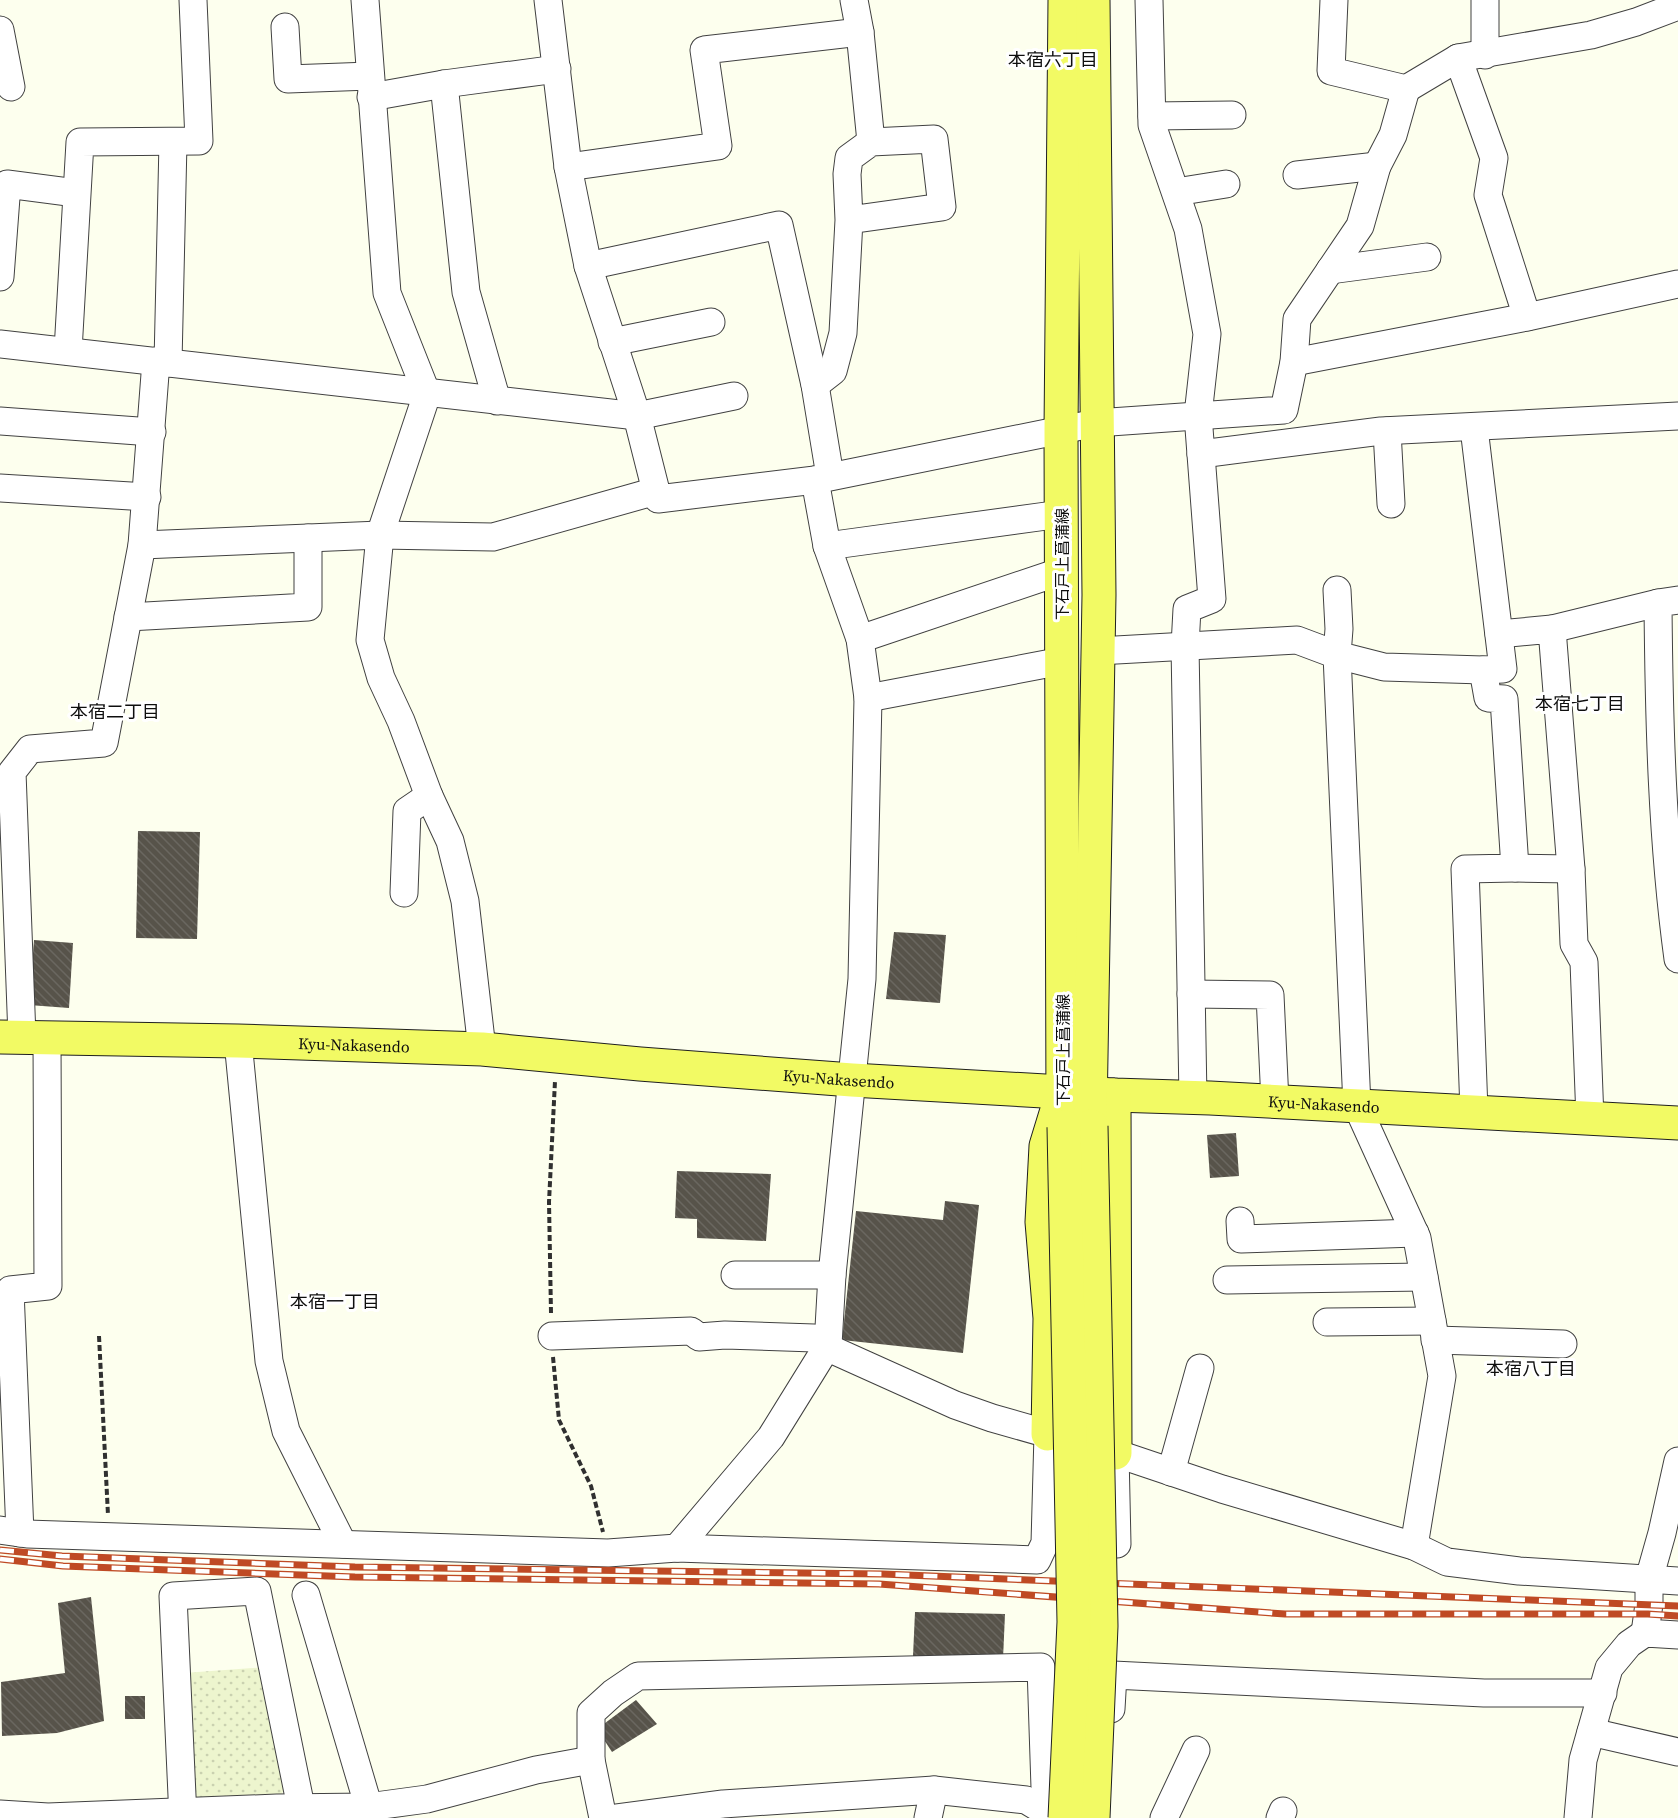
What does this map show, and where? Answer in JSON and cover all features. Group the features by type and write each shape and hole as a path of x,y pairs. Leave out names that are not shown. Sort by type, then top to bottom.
{"main road":[{"name":"下石戸上菖蒲線","path":"1065,0 1061,430 1062,661 1089,1094"},
{"name":"下石戸上菖蒲線","path":"1077,1126 1089,1094 1098,651 1093,0"},
{"name":"Kyu-Nakasendo","path":"23,1038 238,1041 482,1049 852,1080 1678,1123"},
{"path":"1048,1434 1050,1318 1042,1222 1046,1146 1089,1094"},
{"path":"1089,1094 1115,1453"},
{"path":"1055,1816 1074,1622 1077,1126"},
{"path":"1077,1126 1101,1626 1093,1818"}],"street":[{"path":"68,351 80,142 199,141 193,0"},
{"path":"365,0 387,293 427,394 380,535 370,640 381,678 450,841 465,901 482,1049"},
{"path":"548,0 568,167 588,266 637,416 658,499 823,478 1096,423 1284,410 1293,362 1297,319 1360,226 1377,166 1393,135 1406,89 1458,58 1591,35 1636,22 1678,6"},
{"path":"854,0 860,32 871,142"},
{"path":"1149,0 1152,125 1188,229 1207,334 1198,415 1212,599 1186,609 1185,646 1193,1098"},
{"path":"1334,0 1331,71 1406,89"},
{"path":"1485,0 1485,55"},
{"path":"285,27 288,79 371,87 444,84 557,69"},
{"path":"0,30 11,87"},
{"path":"568,167 718,146 704,50 860,32"},
{"path":"1458,58 1494,158 1488,195 1527,317"},
{"path":"444,84 466,292 497,401"},
{"path":"1152,116 1232,115"},
{"path":"815,385 833,371 843,333 849,220 847,174 849,158 871,142 934,139 942,207 849,220"},
{"path":"173,141 162,362 152,432 142,545 104,743 30,749 12,772 23,1038 48,1286 10,1290 10,1532 608,1553 676,1548 1037,1560 1045,1543 1048,1434"},
{"path":"1297,175 1377,166"},
{"path":"0,277 7,184 76,193"},
{"path":"1176,192 1226,184"},
{"path":"588,266 779,225 815,385 827,546 860,639 868,698 862,979 832,1275 828,1345 771,1437 676,1548"},
{"path":"1330,270 1427,257"},
{"path":"1293,362 1527,317 1678,284"},
{"path":"612,342 711,322"},
{"path":"0,344 637,416 735,396"},
{"path":"1201,454 1387,431 1678,416"},
{"path":"0,421 152,432"},
{"path":"1098,651 1297,640 1337,655 1384,667 1503,669 1474,428"},
{"path":"1387,431 1391,504"},
{"path":"0,488 147,497"},
{"path":"142,545 380,535 493,537 656,491"},
{"path":"827,546 1061,514"},
{"path":"128,617 308,607 308,538"},
{"path":"860,639 1062,571"},
{"path":"1337,590 1339,629 1337,655 1357,1106 1414,1233 1442,1376 1414,1546"},
{"path":"1499,634 1552,629 1668,601 1660,749 1670,902 1678,959"},
{"path":"1552,629 1571,869 1574,944 1584,962 1590,1119"},
{"path":"868,698 1062,661"},
{"path":"1483,670 1488,698 1504,699 1515,868"},
{"path":"404,893 407,811 429,796"},
{"path":"1474,1111 1465,869 1571,869"},
{"path":"1191,994 1270,996 1275,1102"},
{"path":"238,1041 269,1361 286,1431 343,1544"},
{"path":"1240,1221 1241,1239 1414,1233"},
{"path":"735,1275 832,1275"},
{"path":"1227,1280 1424,1277"},
{"path":"1327,1322 1434,1330 1563,1344"},
{"path":"552,1336 691,1331 699,1337 725,1335 814,1338 835,1351 956,1405 1414,1546 1447,1562 1519,1571 1678,1581"},
{"path":"1171,1472 1200,1368"},
{"path":"1045,1543 1117,1544 1115,1453"},
{"path":"1645,1633 1649,1604 1649,1579 1670,1533 1678,1461"},
{"path":"183,1815 173,1596 257,1591 286,1811"},
{"path":"306,1595 370,1812"},
{"path":"1578,1818 1583,1760 1609,1668 1629,1644 1645,1633 1678,1635"},
{"path":"603,1818 591,1760 591,1713 638,1676 1041,1666 1055,1816"},
{"path":"1107,1818 1113,1675 1485,1693 1603,1693"},
{"path":"1591,1732 1678,1752"},
{"path":"1164,1818 1196,1750"},
{"path":"0,1814 65,1817 286,1811 370,1812 536,1770 591,1760"},
{"path":"617,1818 723,1804 934,1790 1026,1800 1055,1816"},
{"path":"928,1818 934,1790"}],"path":[{"path":"556,1056 549,1202 552,1336 560,1420 591,1486 608,1553"},
{"path":"99,1336 110,1537"}],"green space":[{"path":"267,1667 291,1776 280,1797 194,1801 184,1673"}],"building":[{"path":"138,831 200,832 197,939 136,938"},
{"path":"894,932 946,935 940,1003 886,999"},
{"path":"34,940 73,943 69,1008 29,1005"},
{"path":"1236,1133 1239,1176 1210,1178 1207,1135"},
{"path":"677,1171 771,1174 766,1241 697,1238 697,1219 675,1218"},
{"path":"945,1201 979,1205 963,1353 842,1340 856,1211 943,1220"},
{"path":"91,1597 104,1721 57,1733 2,1736 1,1682 65,1673 58,1603"},
{"path":"915,1612 1005,1614 1003,1659 913,1656"},
{"path":"125,1696 145,1696 145,1719 125,1719"},
{"path":"636,1700 657,1724 612,1752 597,1729"}],"railway":[{"path":"0,1550 62,1556 355,1567 882,1574 1678,1606"},
{"path":"0,1559 63,1566 355,1577 879,1584 1285,1614 1648,1614 1678,1616"}],"district":[{"name":"本宿六丁目","path":"1053,60"},
{"name":"本宿七丁目","path":"1580,704"},
{"name":"本宿二丁目","path":"115,712"},
{"name":"本宿一丁目","path":"335,1302"},
{"name":"本宿八丁目","path":"1531,1369"}]}
